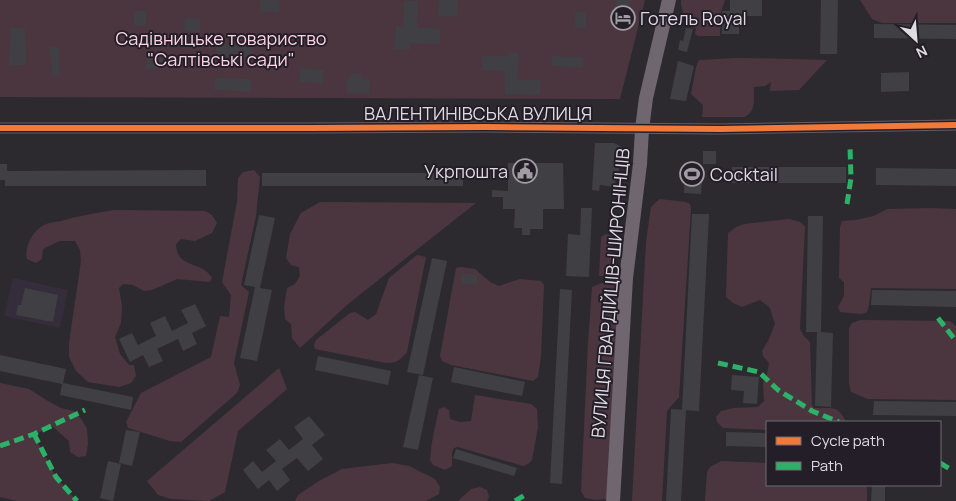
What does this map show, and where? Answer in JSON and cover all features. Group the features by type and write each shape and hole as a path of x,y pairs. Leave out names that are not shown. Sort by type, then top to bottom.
{"main road":[{"name":"ВУЛИЦЯ ГВАРДІЙЦІВ-ШИРОНІНЦІВ","path":"614,501 626,278 640,164 642,129 646,98 669,0"}],"street":[{"name":"ВАЛЕНТИНІВСЬКА ВУЛИЦЯ","path":"0,128 503,127 720,129 956,126"}],"shaded area":[{"path":"13,278 68,290 60,328 4,316"}],"green space":[{"name":"Садівницьке товариство \"Салтівські сади\"","path":"0,0 645,0 620,99 0,97"},
{"path":"681,0 725,0 721,11 720,36 698,36 695,34 696,28 686,26"},
{"path":"860,0 956,0 956,23 882,23 872,19"},
{"path":"736,58 827,60 799,90 770,91 771,82 765,86 754,87 753,108 745,117 702,117 703,105 691,94 699,60"},
{"path":"254,170 260,177 256,216 241,285 249,292 234,363 240,385 237,393 181,442 170,441 128,428 126,422 141,393 211,357 220,316 229,317 231,295 222,282 237,202 238,178 243,172"},
{"path":"660,199 686,202 690,204 691,209 679,397 667,411 662,501 632,501 646,242 651,207"},
{"path":"320,202 476,203 348,304 300,348 292,338 291,324 285,319 284,307 287,288 295,284 300,276 299,267 291,265 286,258 290,234 301,213"},
{"path":"887,209 956,209 956,289 871,288 867,312 862,314 840,312 838,307 844,296 844,282 839,278 840,227 842,221 874,216"},
{"path":"114,210 205,211 212,215 217,223 212,233 195,241 181,239 176,244 177,252 181,258 208,272 212,278 210,282 177,279 152,290 144,291 133,285 123,284 119,288 122,306 121,323 115,337 120,354 129,365 134,365 136,376 131,383 119,387 88,382 76,371 69,357 69,343 81,261 80,250 75,241 59,241 43,249 42,259 36,263 27,259 26,254 32,236 44,225"},
{"path":"789,219 800,222 805,226 800,329 810,342 812,404 814,408 837,410 846,421 766,421 766,430 723,428 717,422 716,417 721,411 734,408 758,407 764,401 763,382 769,363 763,356 762,351 775,324 770,308 760,300 742,307 726,297 728,233 744,224"},
{"path":"606,234 612,236 611,276 599,276 601,237"},
{"path":"417,255 426,257 407,352 403,357 395,362 386,363 315,349 316,340 350,313 355,312 368,320 376,314 389,278"},
{"path":"456,268 475,269 490,282 499,286 520,279 541,281 544,285 541,356 538,377 533,381 451,365 442,361 440,356"},
{"path":"602,283 619,286 610,493 606,499 596,500 585,498 581,491 592,287"},
{"path":"861,320 950,321 956,326 956,400 868,399 851,392 849,383 849,328 852,323"},
{"path":"279,368 287,389 238,431 225,492 209,501 171,499 158,495 147,481"},
{"path":"0,383 29,389 61,408 74,411 82,420 87,429 88,444 86,456 78,457 70,452 69,441 52,426 34,435 56,477 77,501 17,501 0,497"},
{"path":"475,395 531,404 537,409 538,427 532,460 528,464 523,466 458,447 454,448 452,452 452,466 445,470 433,465 430,460 433,434 439,409 444,407 449,410 450,419 460,422 471,421"},
{"path":"721,461 766,463 766,486 867,486 867,501 705,501 707,472 710,467"},
{"path":"392,463 409,466 435,479 440,487 439,494 426,501 295,501 298,495 342,469"},
{"path":"480,487 487,490 489,497 487,501 458,501 471,489"}],"building":[{"path":"260,0 280,0 279,13 260,12"},
{"path":"439,0 458,0 457,17 438,16"},
{"name":"Готель Royal","path":"616,0 629,0 629,27 617,27"},
{"path":"730,0 762,0 762,16 739,16 739,34 722,34 722,11 730,11"},
{"path":"821,0 838,0 837,54 820,54"},
{"path":"404,1 418,1 417,27 441,29 440,45 410,43 410,50 394,49 396,26 403,27"},
{"path":"134,11 146,11 146,26 134,26"},
{"path":"575,12 586,12 586,28 575,28"},
{"path":"185,18 201,19 200,32 184,31"},
{"path":"874,24 956,25 956,39 874,38"},
{"path":"11,28 25,28 26,65 9,65"},
{"path":"686,28 693,29 687,52 678,50 680,40 683,41"},
{"path":"217,44 252,46 252,58 216,56"},
{"path":"50,47 60,47 60,75 52,76 51,57 49,57"},
{"path":"508,52 519,53 517,79 541,80 540,95 505,94 505,71 482,70 482,56 508,56"},
{"path":"552,56 584,57 583,68 552,66"},
{"path":"147,58 163,58 163,69 146,69"},
{"path":"678,61 694,66 686,101 670,99"},
{"path":"300,68 324,70 323,84 299,82"},
{"path":"909,72 909,91 881,92 881,73"},
{"path":"351,73 361,74 361,79 370,80 369,94 347,93 347,79 350,79"},
{"path":"215,78 252,79 251,92 214,90"},
{"path":"595,143 614,143 622,147 623,161 620,161 619,171 616,171 615,187 600,185 599,191 592,190"},
{"path":"703,151 716,151 716,164 703,164"},
{"path":"508,163 563,163 564,209 543,209 543,229 530,229 530,235 522,235 522,228 514,228 515,209 503,209 503,197 492,197 492,190 508,191"},
{"path":"0,164 7,164 7,171 206,170 206,186 5,186 5,180 0,180"},
{"path":"685,167 703,168 701,194 684,193"},
{"path":"732,167 846,167 846,183 732,183"},
{"path":"876,168 956,169 956,186 876,185"},
{"path":"262,173 463,173 463,186 262,186"},
{"path":"581,208 592,208 589,277 566,276 568,234 580,235"},
{"path":"692,214 709,214 699,411 682,410"},
{"path":"259,215 275,218 260,288 272,290 257,361 240,358 255,287 244,285"},
{"path":"808,216 823,216 821,332 833,333 831,407 815,406 817,332 806,332"},
{"path":"432,258 447,261 423,375 407,372"},
{"path":"462,273 477,275 477,285 461,284"},
{"path":"25,288 58,295 53,322 16,315 18,305 21,305"},
{"path":"560,289 572,290 562,484 550,483"},
{"path":"872,290 956,291 956,307 871,305"},
{"path":"195,304 206,326 192,333 197,344 183,351 178,339 157,349 163,361 149,367 143,355 130,362 119,339 132,333 138,345 156,336 150,323 165,316 172,331 188,323 181,310"},
{"path":"0,355 66,369 63,383 133,397 131,410 60,395 62,384 0,371"},
{"path":"318,356 391,371 388,385 315,370"},
{"path":"454,367 525,382 522,396 451,382"},
{"path":"419,375 433,378 418,450 403,447"},
{"path":"732,375 759,377 757,404 743,403 744,391 731,390"},
{"path":"874,401 956,402 956,416 873,415"},
{"path":"671,409 686,410 681,501 666,501"},
{"path":"309,416 325,435 312,445 323,459 308,471 297,458 282,469 290,480 277,491 269,480 258,489 243,470 253,461 262,472 276,461 266,450 280,439 289,450 303,439 294,427"},
{"path":"126,430 140,432 132,466 119,463"},
{"path":"726,432 766,433 766,447 726,446"},
{"path":"456,449 517,468 514,476 453,458"},
{"path":"108,461 121,464 113,501 100,498"},
{"path":"872,486 885,486 885,501 871,501"}],"marked path":[{"path":"847,204 851,178 850,147"},
{"path":"938,318 956,341"},
{"path":"718,363 759,372 778,390 812,411 837,421"},
{"path":"0,446 34,434 85,410"},
{"path":"34,434 56,477 77,501"},
{"path":"941,464 950,469"},
{"path":"515,501 525,495"}],"cycle path":[{"path":"0,128 485,127 720,129 956,125"}],"place":[{"name":"Готель Royal","path":"623,18"},
{"name":"Укрпошта","path":"525,171"},
{"name":"Cocktail","path":"692,174"}]}
